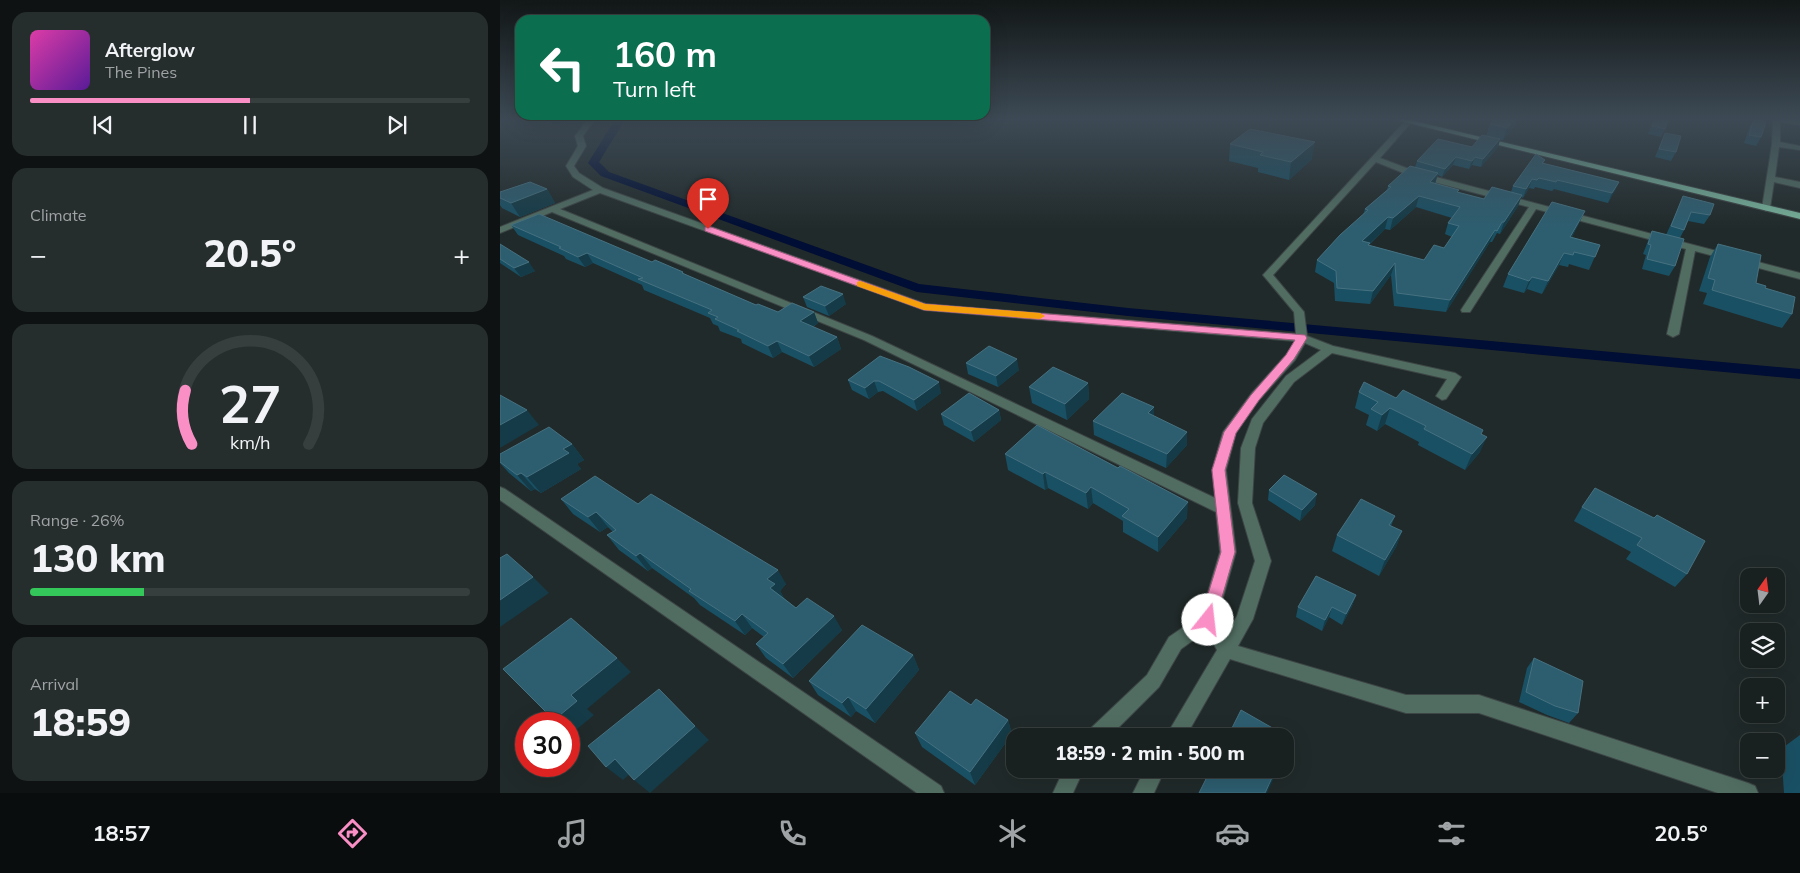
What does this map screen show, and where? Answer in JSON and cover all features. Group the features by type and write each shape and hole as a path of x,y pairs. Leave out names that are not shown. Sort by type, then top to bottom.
{"main road":[{"path":"1552,155 1800,216"}],"street":[{"path":"577,155 570,166 576,175 600,190 924,307 1302,338 1330,349 1455,377 1442,396"},
{"path":"1106,728 1153,681 1175,643 1208,620 1228,552 1218,470 1230,432 1255,397 1291,357 1302,338 1300,312 1268,275 1379,155"},
{"path":"1766,208 1774,155"},
{"path":"1376,159 1414,174 1800,276"},
{"path":"1771,179 1800,185"},
{"path":"500,230 600,190"},
{"path":"1466,310 1534,206"},
{"path":"552,209 868,338 1222,508"},
{"path":"500,218 513,224"},
{"path":"1673,334 1692,248"},
{"path":"1180,728 1245,619 1263,561 1246,503 1248,448 1258,422 1290,379 1330,349"},
{"path":"500,493 934,793"},
{"path":"1208,620 1226,650 1406,704 1479,704 1748,793"},
{"path":"1063,793 1070,778"},
{"path":"1143,793 1150,778"}],"building":[{"path":"1260,155 1299,155 1291,162"},
{"path":"1423,155 1486,155 1483,159 1475,157 1472,161 1456,157 1445,169 1417,161"},
{"path":"1535,155 1545,160 1542,163 1619,182 1612,193 1557,180 1556,182 1539,178 1537,180 1532,179 1526,189 1513,186"},
{"path":"1410,166 1438,173 1430,182 1484,199 1492,187 1522,195 1504,222 1502,222 1497,231 1495,230 1450,300 1397,293 1395,263 1373,291 1337,288 1336,271 1317,260 1340,235 1368,210 1365,209 1391,187 1388,186","holes":["1419,196 1460,207 1448,223 1459,226 1444,248 1434,245 1424,260 1368,245 1370,243 1362,241 1388,217 1393,218"]},
{"path":"530,182 547,189 511,203 500,198 500,192"},
{"path":"1683,196 1714,204 1710,215 1691,212 1684,230 1671,226"},
{"path":"1552,202 1585,211 1570,237 1600,245 1595,257 1574,252 1573,255 1564,253 1548,281 1532,277 1529,281 1508,274"},
{"path":"539,214 652,262 655,260 756,305 758,304 778,312 792,303 814,312 800,321 837,337 809,356 777,341 768,346 715,319 718,317 708,313 712,310 638,279 643,278 587,253 578,257 559,248 561,247 511,225"},
{"path":"1652,231 1684,239 1675,266 1647,259 1651,245 1648,244"},
{"path":"500,244 529,262 514,268 500,259"},
{"path":"1718,244 1761,255 1756,283 1766,286 1765,288 1795,297 1792,314 1712,290 1715,280 1708,278"},
{"path":"821,286 843,294 825,306 803,297"},
{"path":"989,346 1017,359 996,376 966,363"},
{"path":"880,356 909,367 939,382 914,400 879,381 874,381 865,388 848,380"},
{"path":"1053,367 1088,383 1065,404 1029,387"},
{"path":"1364,382 1396,398 1403,390 1483,430 1481,434 1487,437 1472,454 1424,429 1426,426 1390,408 1382,415 1371,409 1378,402 1359,392"},
{"path":"969,393 999,410 971,431 941,414"},
{"path":"1122,393 1154,407 1148,413 1187,432 1167,454 1093,421"},
{"path":"500,395 527,410 500,425"},
{"path":"1037,425 1118,468 1120,466 1188,502 1158,537 1122,516 1129,509 1091,487 1086,493 1045,472 1043,474 1005,454"},
{"path":"549,427 572,444 563,449 569,453 527,477 521,473 517,475 500,462 500,454"},
{"path":"1284,475 1317,494 1302,510 1269,490"},
{"path":"595,476 638,504 651,494 778,570 767,579 775,584 770,588 796,608 807,598 834,616 783,664 756,644 768,633 742,614 735,621 689,591 691,589 640,553 636,556 607,535 616,530 596,512 588,517 561,499"},
{"path":"1595,488 1654,518 1657,515 1705,541 1687,574 1637,545 1642,538 1582,507"},
{"path":"1361,499 1395,516 1389,525 1402,531 1385,560 1337,535"},
{"path":"507,554 533,577 500,600 500,558"},
{"path":"1316,576 1356,595 1346,614 1332,607 1325,620 1298,607"},
{"path":"571,618 617,658 571,695 577,701 564,712 546,712 503,669"},
{"path":"862,625 913,655 866,709 848,697 842,703 809,681"},
{"path":"1534,658 1583,681 1578,713 1555,706 1526,692"},
{"path":"659,689 695,726 634,780 615,759 606,767 588,746"},
{"path":"950,691 971,705 976,699 1008,720 970,772 915,733"},
{"path":"1241,710 1272,728 1232,728"},
{"path":"1206,778 1272,778 1265,793 1199,793"}],"waterway":[{"path":"598,155 593,163 605,174 917,288 1128,312 1800,374"}],"slow traffic":[{"path":"860,284 924,307 1040,316"}],"route":[{"path":"708,229 924,307 1302,338 1291,357 1255,397 1230,432 1218,470 1228,552 1208,620"}]}
